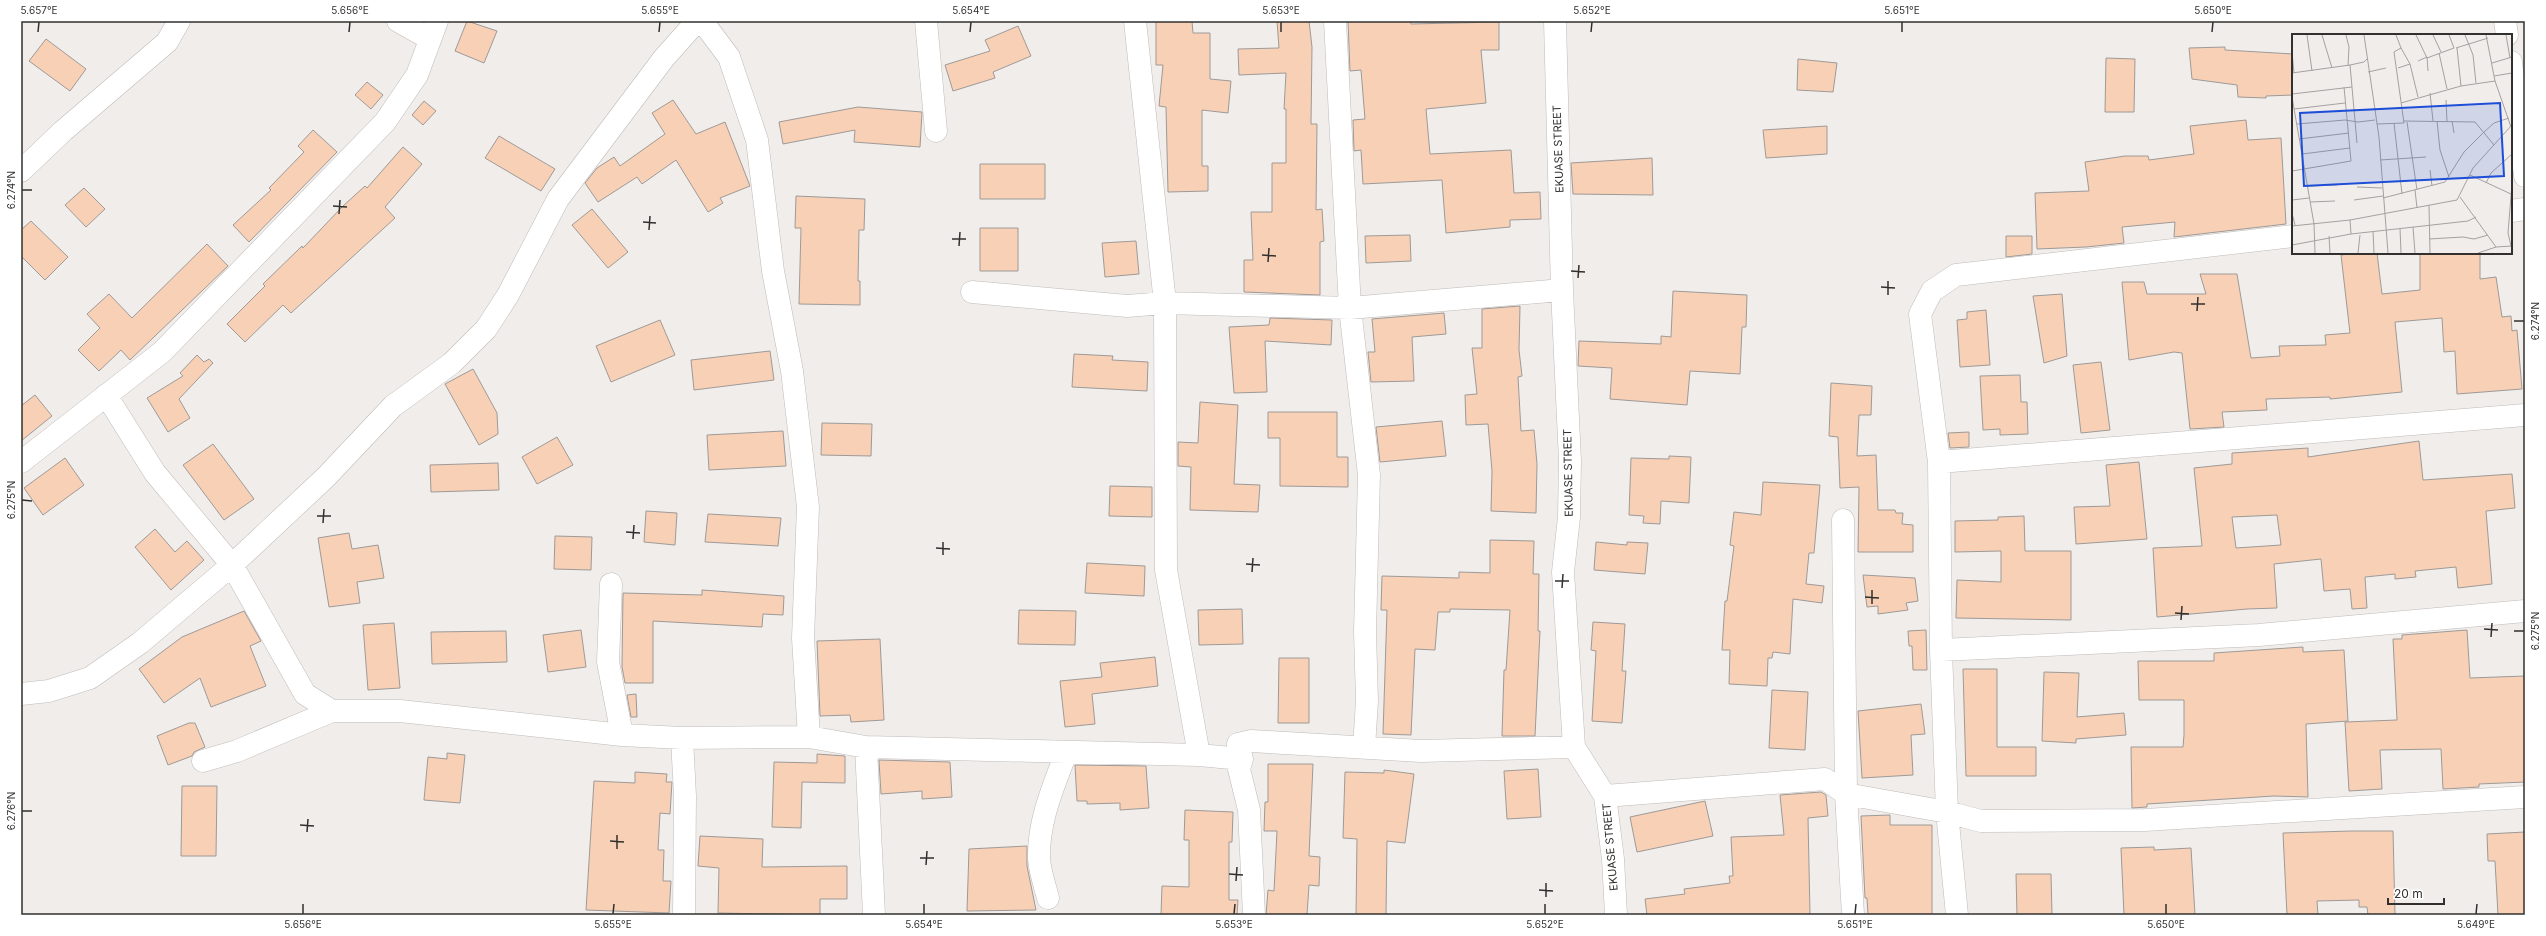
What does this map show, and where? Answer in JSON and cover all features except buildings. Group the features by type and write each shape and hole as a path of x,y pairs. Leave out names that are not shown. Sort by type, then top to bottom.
{"street":[{"path":"21,171 63,131 167,42 180,21"},
{"path":"21,462 162,352 385,122 417,75 433,30 398,21"},
{"path":"21,694 49,691 90,678 170,619 232,565 326,477 393,406 452,363 486,329 508,294 558,199 664,58 697,21"},
{"path":"702,21 729,57 757,140 773,271 792,372 808,507 803,638 810,737"},
{"path":"926,21 936,131"},
{"path":"1135,21 1165,303 1166,570 1199,755"},
{"path":"1335,21 1350,308 1369,475 1365,632 1367,701 1364,747"},
{"name":"EKUASE STREET","path":"1555,21 1562,290 1570,461 1569,517 1563,572 1574,747 1605,796 1613,859 1616,915"},
{"path":"2505,21 2507,34"},
{"path":"2512,70 2525,176"},
{"path":"2512,211 2525,209"},
{"path":"1957,915 1947,812 1942,650 1939,462 1920,314 1932,291 1956,274 2292,236"},
{"path":"972,292 1127,306 1165,303 1350,308 1562,290"},
{"path":"106,395 155,473 232,565 305,694 332,711"},
{"path":"1939,462 2525,415"},
{"path":"1843,520 1846,794 1853,915"},
{"path":"611,584 608,662 622,735"},
{"path":"1942,650 2259,635 2525,611"},
{"path":"203,761 237,751 332,711 400,711 622,735 682,738 810,737 866,747 1199,755 1242,759"},
{"path":"682,738 685,796 684,915"},
{"path":"1254,915 1249,810 1239,769 1242,759 1238,744 1251,741 1421,751 1574,747"},
{"path":"866,747 874,915"},
{"path":"1048,898 1039,861 1040,837 1044,811 1066,753"},
{"path":"1605,796 1824,779 1846,794 1947,812 1981,821 2145,820 2525,797"}]}
